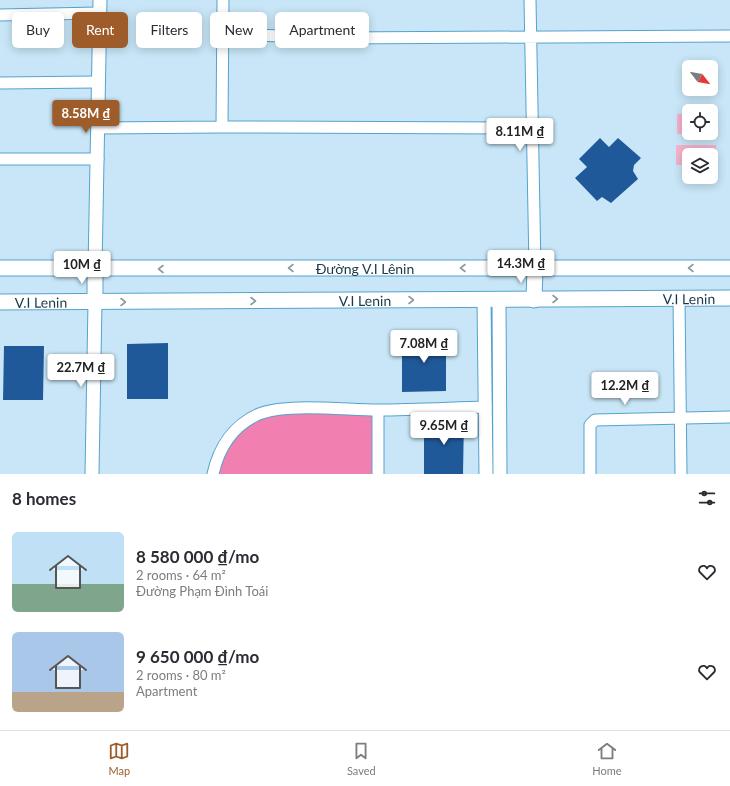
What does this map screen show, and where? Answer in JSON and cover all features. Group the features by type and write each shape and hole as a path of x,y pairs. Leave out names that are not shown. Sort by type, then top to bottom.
{"main road":[{"name":"Đường V.I Lênin","path":"0,268 730,268"},
{"path":"534,268 534,300"},
{"path":"95,269 95,302"},
{"name":"V.I Lenin","path":"0,302 730,298"}],"street":[{"path":"99,12 100,0"},
{"path":"223,0 223,12"},
{"path":"530,0 534,268"},
{"path":"0,15 72,14"},
{"path":"267,36 336,38 730,36"},
{"path":"95,269 99,128 97,82 98,48"},
{"path":"222,127 223,48"},
{"path":"0,83 97,82"},
{"path":"99,128 531,128"},
{"path":"0,159 98,158"},
{"path":"679,299 681,474"},
{"path":"486,474 486,407 492,300"},
{"path":"492,300 500,474"},
{"path":"92,474 95,302"},
{"path":"213,474 219,455 229,437 244,423 260,414 284,408 378,410 486,407"},
{"path":"378,410 378,474"},
{"path":"590,474 590,425 595,420 730,417"}],"shaded area":[{"path":"677,114 682,114 682,134 677,134"},
{"path":"676,145 716,145 716,148 682,148 682,165 676,165"},
{"path":"378,410 378,474 213,474 219,455 260,414"}],"building":[{"path":"600,138 609,147 618,138 641,158 634,165 633,171 638,179 611,203 602,197 597,201 575,178 587,167 579,159"},
{"path":"446,337 446,391 402,392 402,338"},
{"path":"168,343 168,399 127,399 127,344"},
{"path":"4,346 44,346 43,400 3,400"},
{"path":"464,418 463,474 424,474 424,419"}]}
